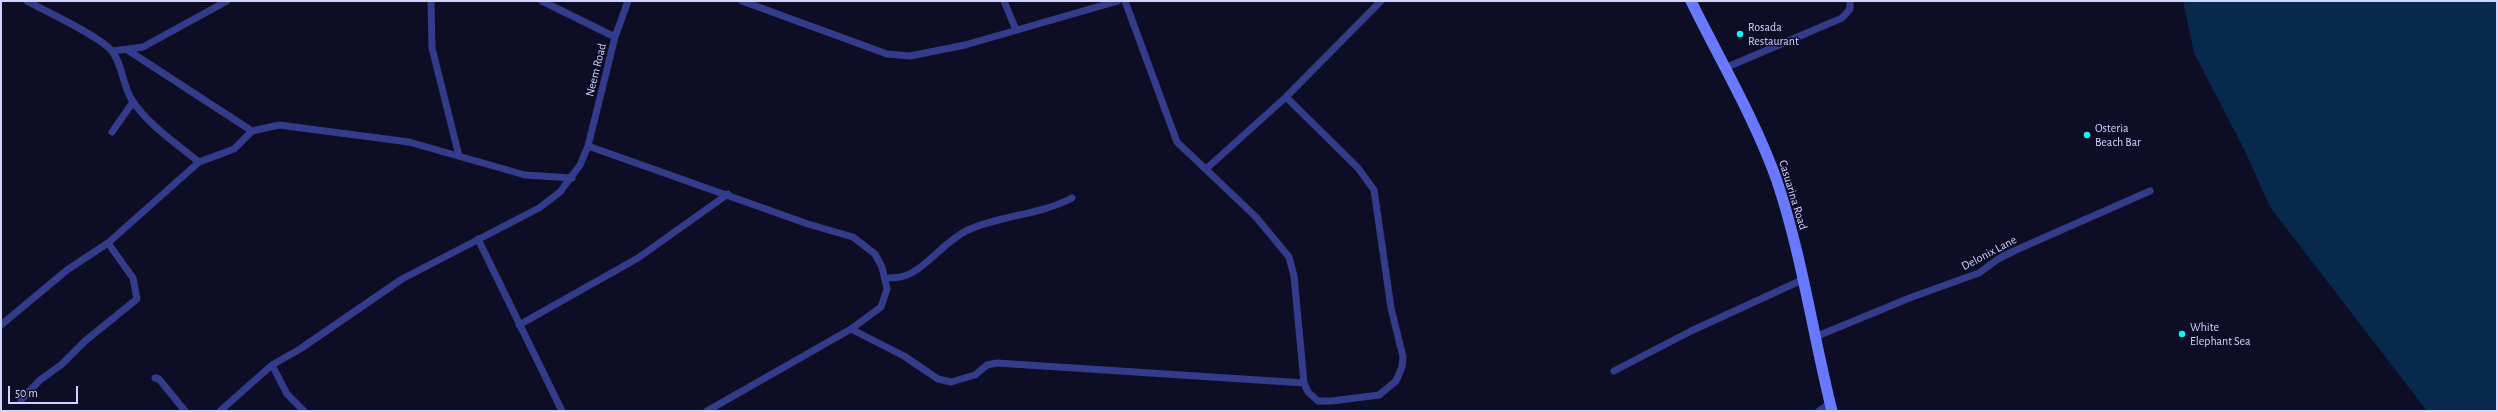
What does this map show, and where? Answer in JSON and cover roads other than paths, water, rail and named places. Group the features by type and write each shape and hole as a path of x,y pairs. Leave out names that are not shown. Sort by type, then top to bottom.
{"street":[{"path":"27,1 96,39 112,51 121,69 125,87 133,102 152,123 199,162"},
{"path":"112,51 129,51 143,48 227,1"},
{"path":"431,1 432,48 459,156"},
{"path":"542,1 615,37"},
{"name":"Neem Road","path":"220,411 272,365 300,349 402,279 550,201 572,178 588,146 615,37 628,1"},
{"path":"742,1 887,54 899,55 925,54 1118,1"},
{"path":"1004,1 1016,30"},
{"path":"1125,1 1174,138 1256,217 1289,257 1294,276 1304,383 1308,392 1318,401 1332,401 1379,395 1396,381 1402,367 1403,357 1391,308 1374,190 1358,168 1286,98"},
{"path":"1206,169 1286,98 1381,1"},
{"name":"Casuarina Road","path":"1691,1 1725,68 1774,174 1785,206 1831,407"},
{"path":"1725,68 1842,18 1850,9 1850,1"},
{"path":"129,51 252,132"},
{"path":"112,132 133,102"},
{"path":"1,326 67,270 108,243 199,162 234,149 252,132 279,125 353,133 409,142 525,175 572,178"},
{"path":"588,146 728,194 808,224 853,237 874,254 885,278 887,290 881,307 851,329 707,411"},
{"name":"Delonix Lane","path":"1815,337 1912,297 1979,273 2010,253 2150,191"},
{"path":"519,325 638,258 728,194"},
{"path":"885,278 904,276 915,269 945,244 968,230 1011,216 1052,207 1072,198"},
{"path":"478,239 562,411"},
{"path":"21,400 40,380 61,365 85,341 136,299 133,278 108,243"},
{"path":"1614,371 1691,331 1802,280"},
{"path":"851,329 904,356 938,379 951,382 974,375 987,365 997,363 1304,383"},
{"path":"272,365 287,394 304,411"},
{"path":"155,378 159,379 186,411"},
{"path":"1819,411 1831,407"}],"water":[{"path":"2183,1 2497,1 2497,411 2427,411 2270,207 2245,151 2194,53"}],"place":[{"name":"Rosada Restaurant","path":"1740,34"},
{"name":"Osteria Beach Bar","path":"2087,135"},
{"name":"White Elephant Sea","path":"2182,334"}]}
